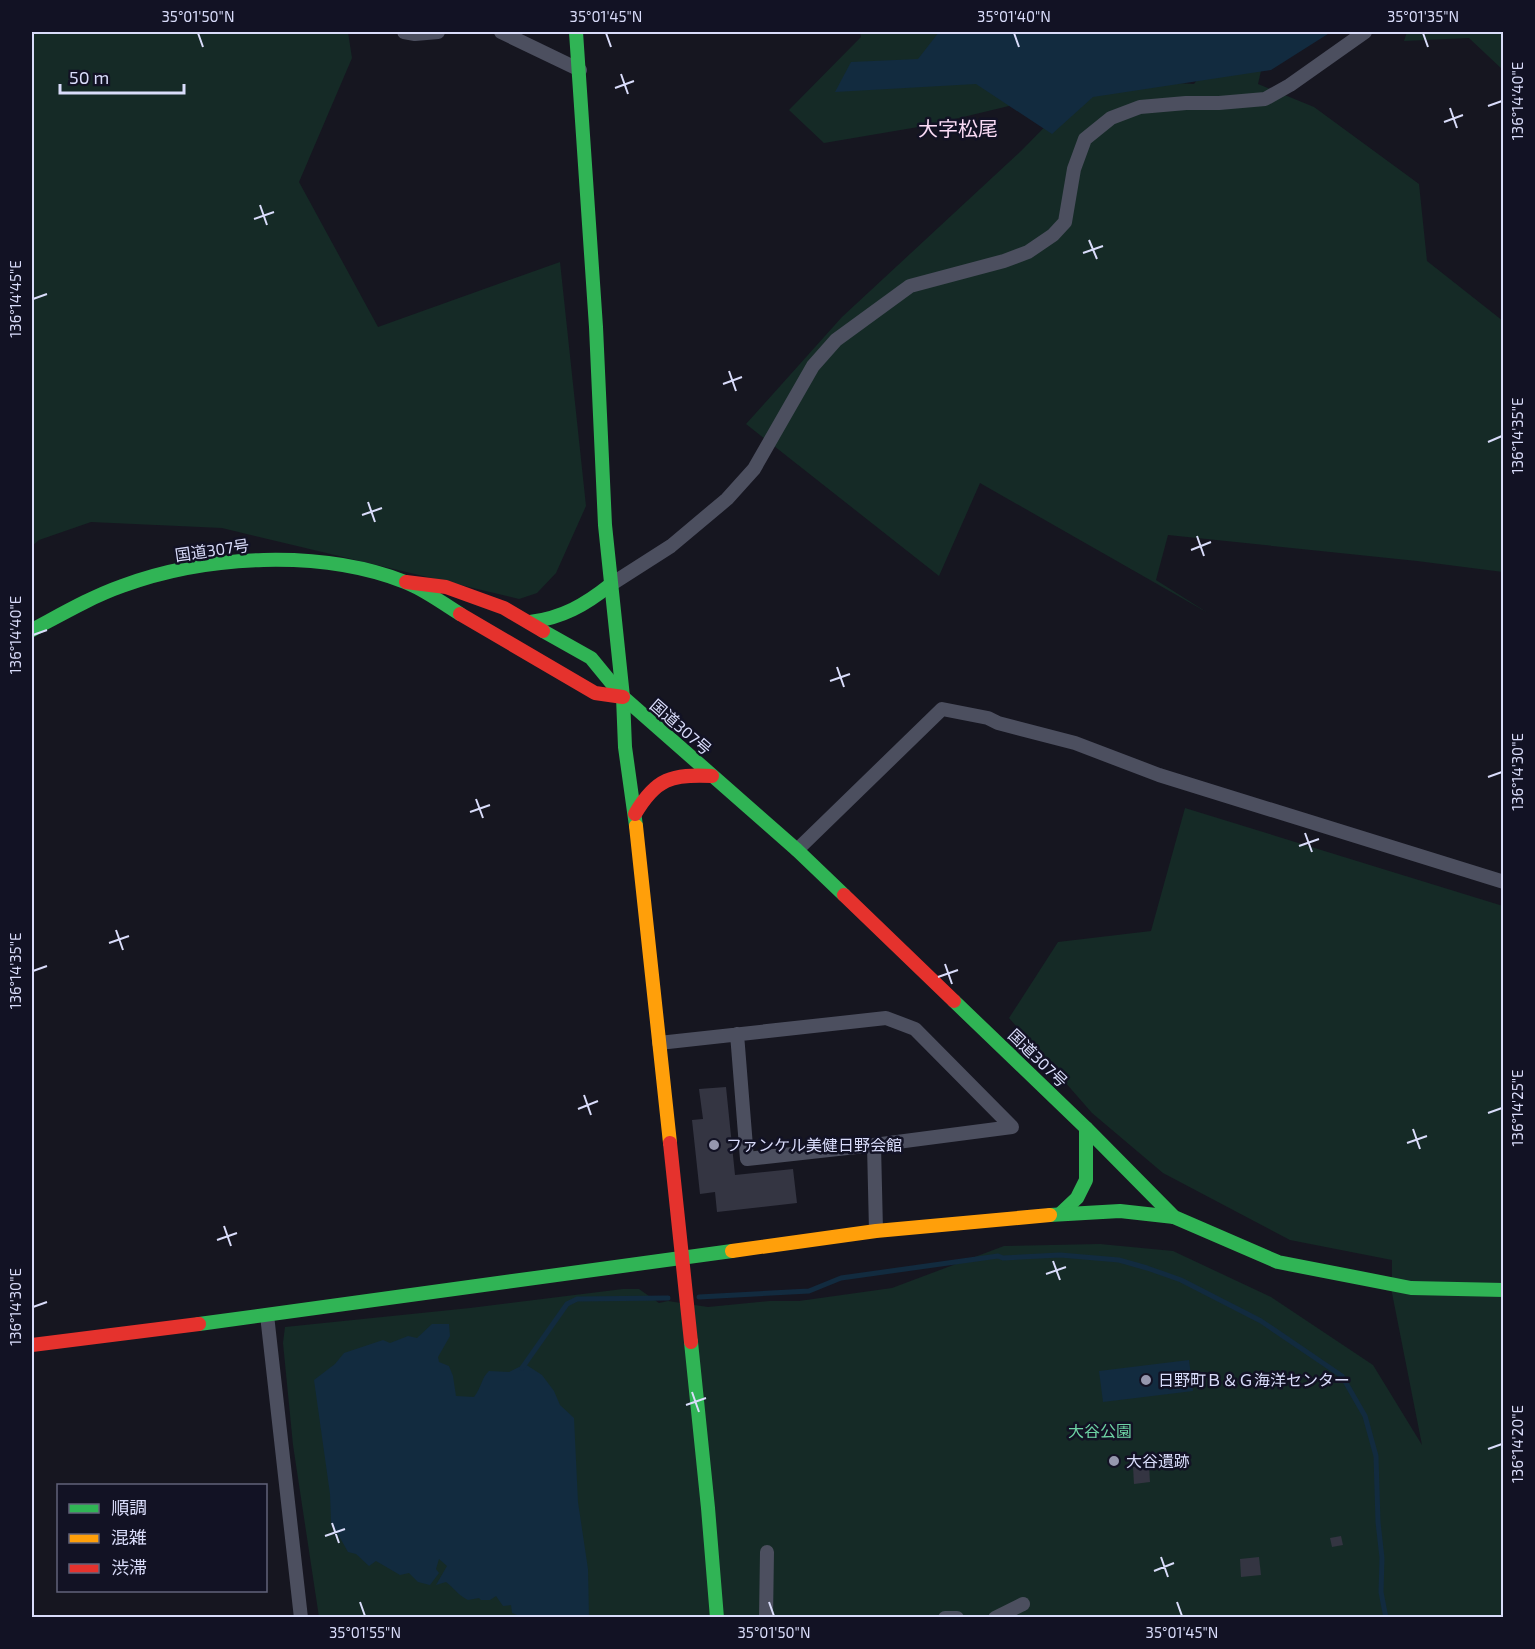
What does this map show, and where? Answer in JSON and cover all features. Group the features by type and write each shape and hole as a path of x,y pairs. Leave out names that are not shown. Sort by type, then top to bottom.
{"main road":[{"path":"576,32 596,327 610,585 623,697 625,747 635,814 708,1508 717,1617"},
{"name":"国道307号","path":"32,630 84,601 129,584 190,566 277,558 330,563 380,573 406,582 595,693 623,697"},
{"name":"国道307号","path":"406,582 446,587 504,608 591,658 623,697 797,850 1086,1128 1174,1217 1278,1262 1412,1288 1503,1290"},
{"path":"530,622 555,619 579,609 610,585"},
{"path":"635,814 643,798 654,786 668,777 712,776"},
{"path":"1060,1214 1077,1198 1086,1180 1086,1128"},
{"path":"32,1345 876,1231 1060,1214 1120,1211 1174,1217"}],"street":[{"path":"404,32 415,34 438,32"},
{"path":"501,32 580,70"},
{"path":"610,585 671,546 728,499 754,469 813,366 836,340 910,286 1004,261 1028,252 1053,235 1065,222 1074,168 1085,139 1111,118 1140,107 1265,99 1290,85 1365,32"},
{"path":"797,850 942,709 988,718 998,723 1075,743 1159,775 1503,882"},
{"path":"659,1043 737,1034 886,1018 915,1029 1012,1126 874,1145 747,1159 737,1034"},
{"path":"874,1145 876,1231"},
{"path":"267,1315 301,1617"},
{"path":"766,1617 767,1552"},
{"path":"995,1617 1023,1604"},
{"path":"945,1617 957,1617"}],"green space":[{"path":"32,32 348,32 352,58 299,182 378,327 560,262 586,506 556,573 537,593 519,599 222,528 91,522 39,540 32,546"},
{"path":"860,32 984,32 1013,105 930,125 824,143 789,110 861,37"},
{"path":"1233,32 1270,32 1258,84 1314,107 1419,184 1427,261 1503,321 1503,572 1168,535 1156,580 1208,613 980,483 939,576 746,424 842,317 1021,151 1093,78 1194,84"},
{"path":"1407,32 1500,32 1503,34 1503,70 1469,38 1404,41"},
{"name":"大谷公園","path":"1185,808 1503,906 1503,1617 319,1617 293,1445 283,1343 285,1327 623,1289 639,1289 659,1303 668,1301 708,1307 770,1301 799,1301 892,1288 1004,1246 1100,1244 1173,1251 1271,1297 1373,1365 1422,1445 1392,1293 1392,1260 1290,1240 1163,1173 1092,1113 1009,1018 1058,942 1151,931"}],"water":[{"path":"939,32 1331,32 1271,70 1093,97 1052,134 976,84 835,92 851,62 918,59"},
{"path":"432,1324 449,1324 450,1336 438,1357 439,1362 449,1366 456,1396 474,1397 489,1371 509,1372 525,1364 542,1375 554,1391 560,1405 574,1418 578,1502 588,1569 589,1617 522,1617 512,1613 511,1605 503,1606 496,1596 490,1600 479,1598 468,1600 446,1582 436,1585 447,1566 439,1559 436,1569 439,1573 430,1585 418,1582 409,1573 400,1575 376,1561 369,1566 356,1554 348,1552 331,1522 330,1494 314,1380 335,1364 344,1353 383,1340 390,1343 408,1336 417,1338"},
{"path":"1189,1360 1193,1391 1103,1402 1099,1371"}],"building":[{"name":"ファンケル美健日野会館","path":"726,1087 735,1175 793,1169 797,1203 717,1212 715,1192 700,1194 692,1120 703,1119 699,1089"},
{"path":"1149,1465 1150,1482 1134,1484 1133,1467"},
{"path":"1341,1536 1343,1545 1332,1547 1330,1538"},
{"path":"1259,1557 1261,1575 1241,1577 1240,1559"}],"waterway":[{"path":"699,1297 809,1291 841,1278 998,1256 1003,1258 1060,1255 1119,1260 1181,1280 1261,1321 1342,1376 1365,1416 1376,1456 1378,1522 1382,1558 1381,1592 1386,1618"},
{"path":"522,1368 567,1304 577,1299 668,1298"}],"traffic: fast":[{"path":"576,32 596,327 605,525 623,697 625,747 636,826"},
{"path":"32,630 99,595 155,576 226,562 264,560 337,564 372,571 412,585 460,614"},
{"path":"530,622 573,610 610,585"},
{"path":"543,631 591,658 623,697 797,850 844,895"},
{"path":"954,1001 1086,1128 1174,1217 1278,1262 1411,1288 1504,1290"},
{"path":"1060,1214 1077,1198 1086,1180 1086,1128"},
{"path":"1050,1215 1120,1211 1174,1217"},
{"path":"199,1324 732,1251"},
{"path":"691,1342 717,1618"}],"traffic: slow":[{"path":"636,826 670,1143"},
{"path":"732,1251 876,1231 1050,1215"}],"traffic: jam":[{"path":"406,582 446,587 504,608 543,631"},
{"path":"460,614 595,693 623,697"},
{"path":"635,814 650,793 666,781 686,776 712,776"},
{"path":"844,895 954,1001"},
{"path":"670,1143 691,1342"},
{"path":"32,1345 199,1324"}],"place":[{"name":"ファンケル美健日野会館","path":"714,1145"},
{"name":"日野町Ｂ＆Ｇ海洋センター","path":"1146,1380"},
{"name":"大谷遺跡","path":"1114,1461"}],"district":[{"name":"大字松尾","path":"958,129"}]}
